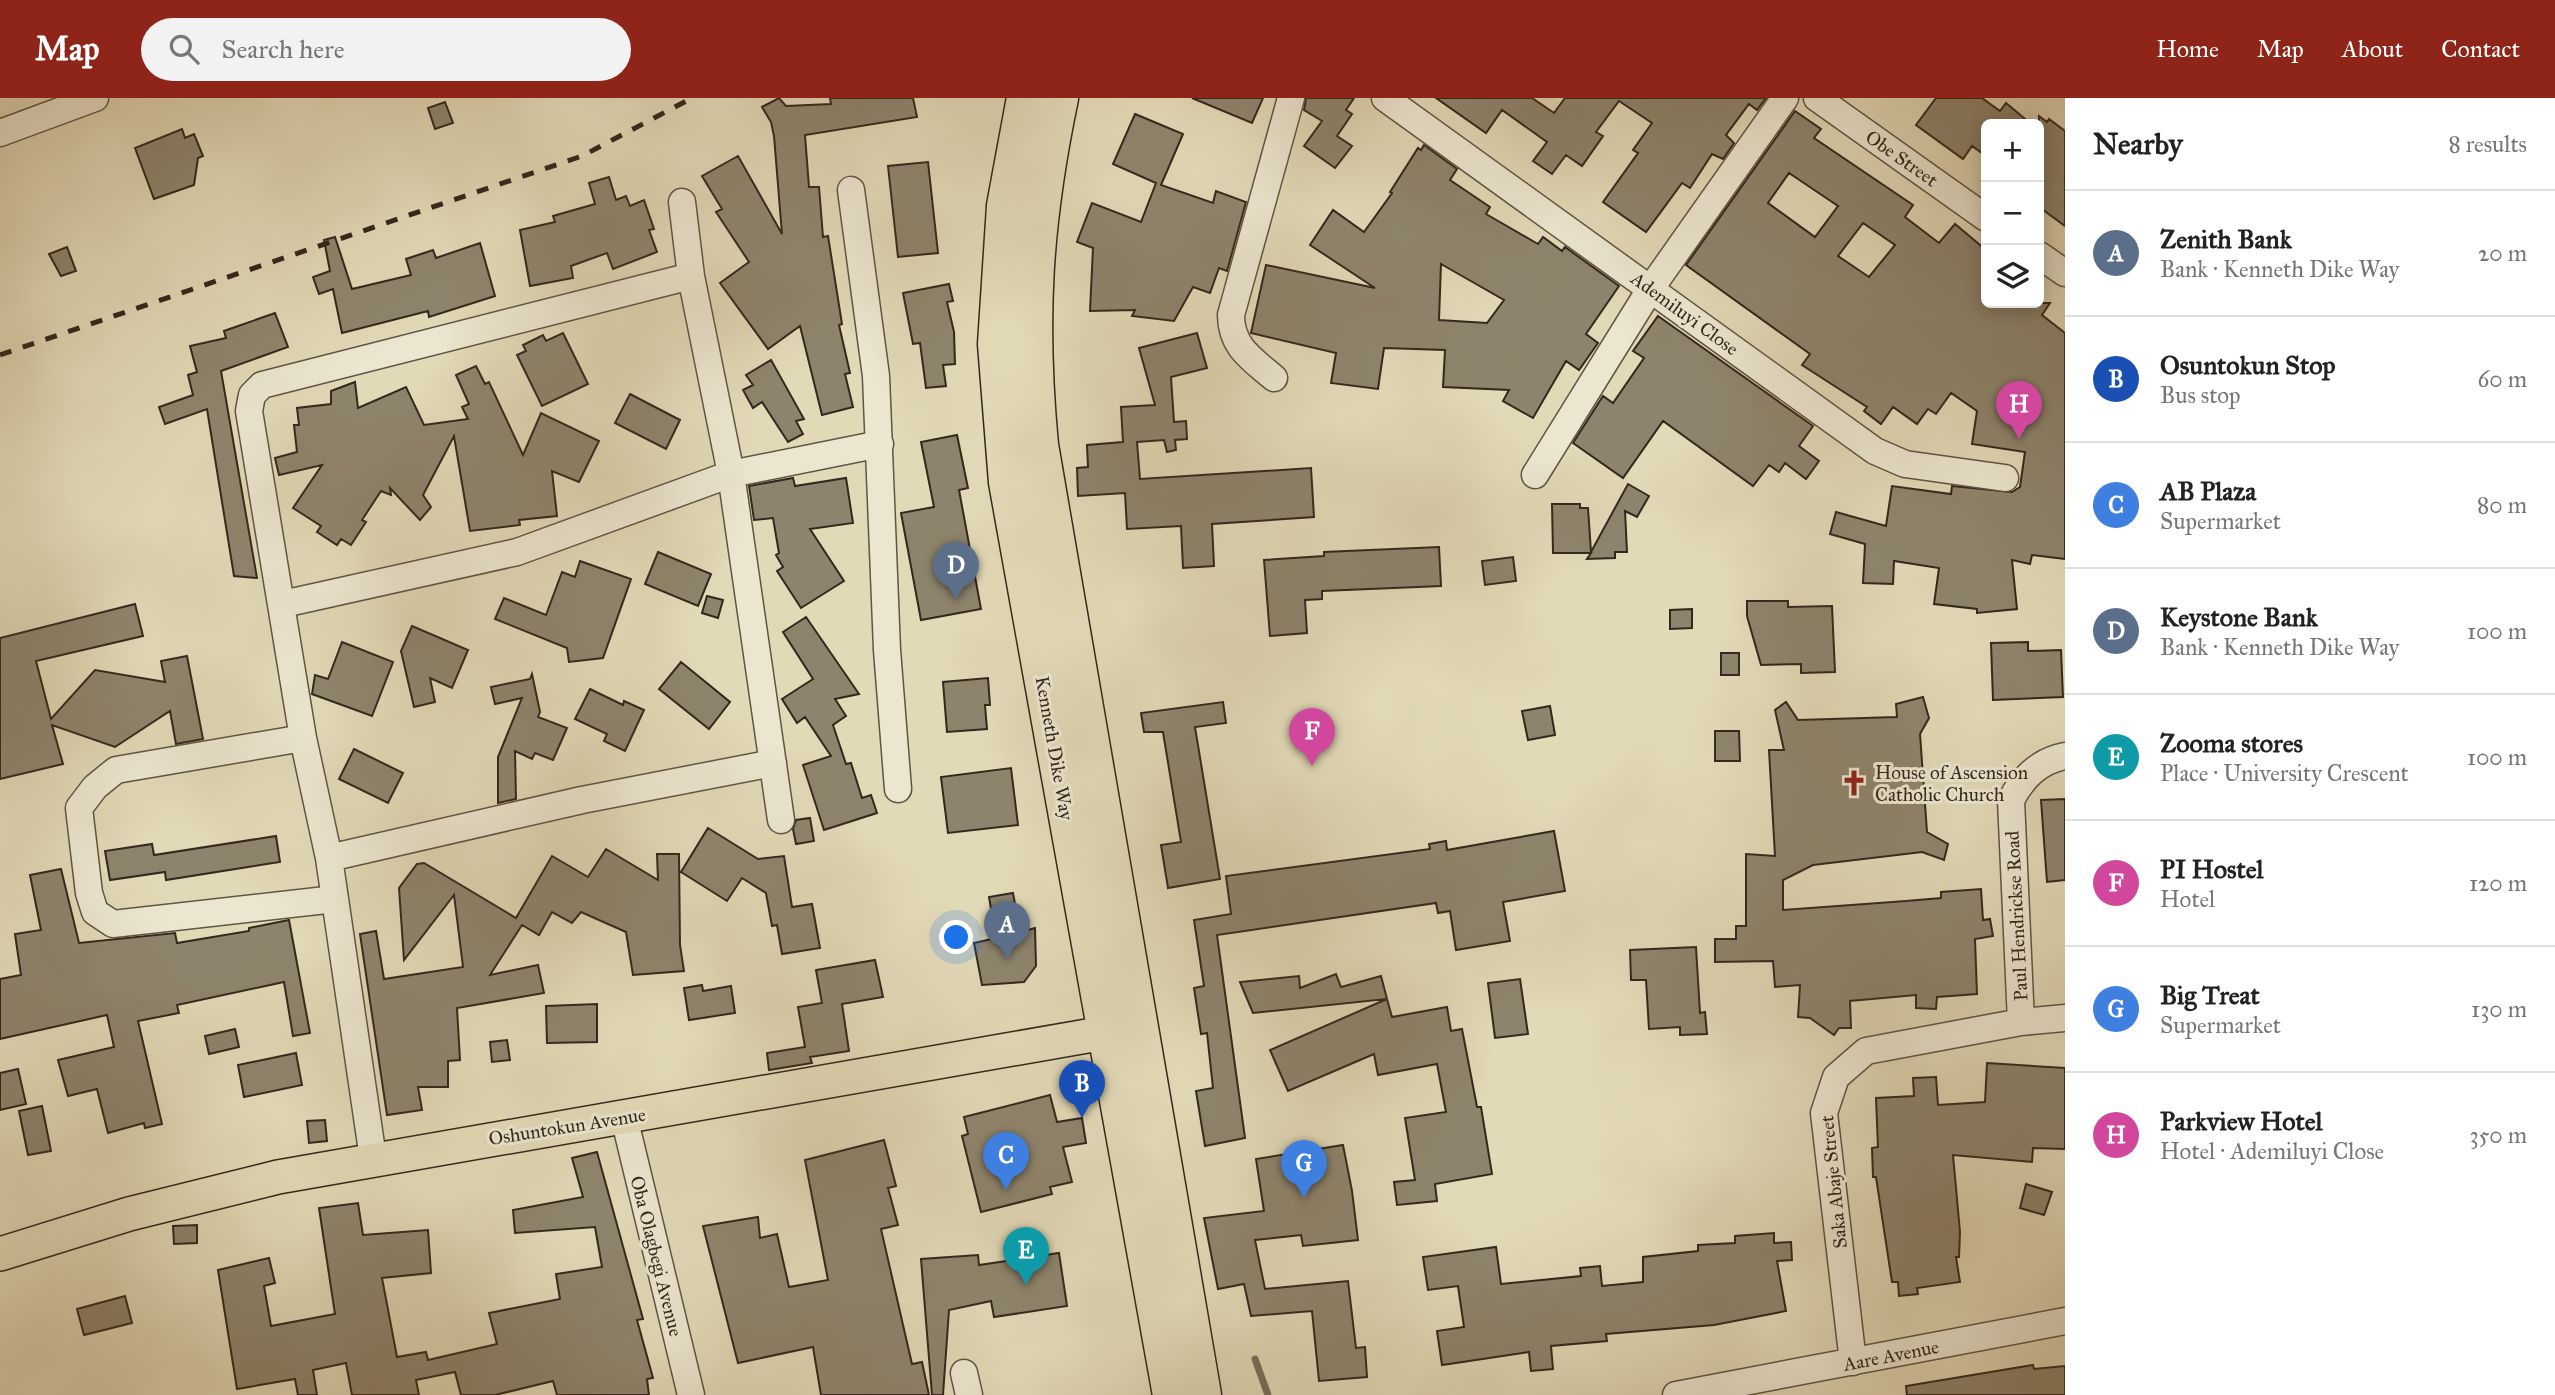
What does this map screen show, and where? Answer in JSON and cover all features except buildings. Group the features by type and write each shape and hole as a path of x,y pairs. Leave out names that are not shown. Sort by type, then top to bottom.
{"highway":[{"name":"Kenneth Dike Way","path":"1026,98 1006,206 996,344 1008,482 1064,696 1124,1029 1202,1395"},
{"name":"Kenneth Dike Way","path":"1059,98 1036,228 1031,296 1032,369 1064,696"},
{"name":"Kenneth Dike Way","path":"1124,1029 1172,1395"}],"main road":[{"name":"Oshuntokun Avenue","path":"0,1254 143,1211 278,1177 373,1158 1124,1029"}],"street":[{"path":"0,133 95,98"},
{"path":"1274,378 1237,346 1231,331 1231,315 1291,98"},
{"name":"Ademiluyi Close","path":"1385,98 1875,451 1905,464 2005,478"},
{"path":"1535,475 1651,288 1785,98"},
{"name":"Obe Street","path":"1817,98 1981,214"},
{"path":"851,190 876,376 887,650 898,789"},
{"path":"682,202 691,276 731,474 781,820"},
{"path":"2044,258 2065,273"},
{"path":"373,1158 329,858 303,738 249,411 252,395 262,385 691,276"},
{"path":"283,604 517,552 731,474 880,444"},
{"path":"303,738 116,770 95,787 79,807 89,893 95,912 113,924 335,899"},
{"name":"Paul Hendrickse Road","path":"2021,1022 2011,800 2020,782 2033,771 2049,760 2065,756"},
{"path":"329,858 582,800 773,763"},
{"name":"Saka Abaje Street","path":"1853,1362 1824,1113 1836,1077 1866,1051 2021,1022 2065,1018"},
{"name":"Oba Olagbegi Avenue","path":"624,1117 691,1395"},
{"name":"Aare Avenue","path":"1676,1395 2065,1321"}],"waterway":[{"path":"1255,1359 1268,1395"}],"railway":[{"path":"0,355 582,156 692,98"}],"place":[{"name":"Parkview Hotel","path":"2019,439"},
{"name":"Keystone Bank","path":"956,600"},
{"name":"PI Hostel","path":"1312,766"},
{"name":"House of Ascension Catholic Church","path":"1854,783"},
{"name":"Zenith Bank","path":"1007,959"},
{"name":"Osuntokun Stop","path":"1082,1118"},
{"name":"AB Plaza","path":"1006,1190"},
{"name":"Big Treat","path":"1304,1198"},
{"name":"Zooma stores","path":"1026,1285"}]}
